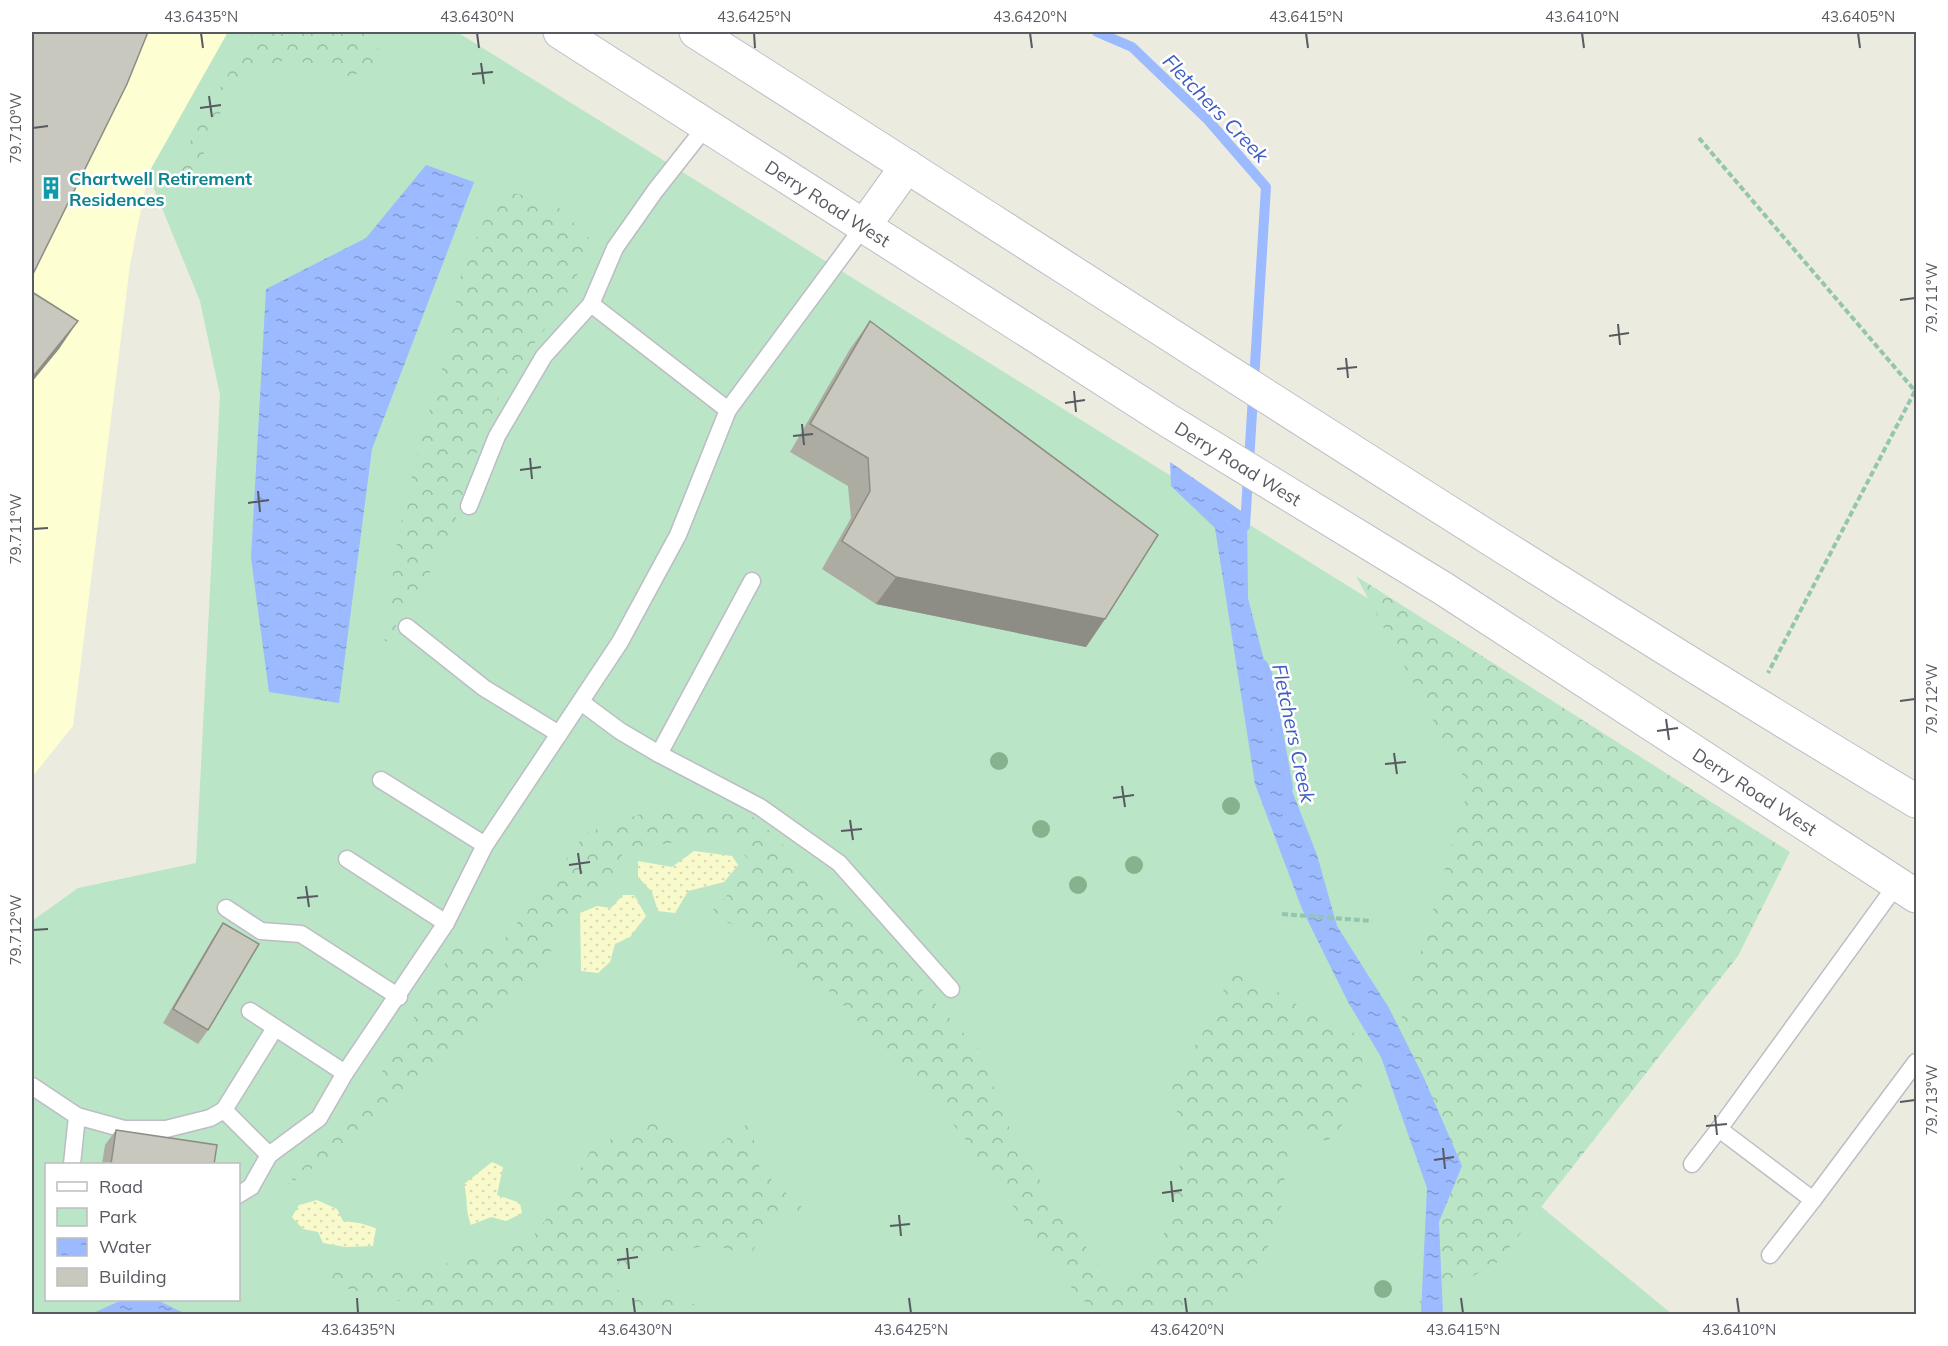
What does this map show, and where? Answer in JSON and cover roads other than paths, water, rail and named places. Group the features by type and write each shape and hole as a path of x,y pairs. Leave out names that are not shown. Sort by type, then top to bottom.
{"main road":[{"name":"Derry Road West","path":"560,32 1169,421 1444,589 1907,890"},
{"path":"696,32 1753,703 1917,801"},
{"path":"864,225 907,166"}],"lane":[{"path":"469,506 496,436 544,356 591,304 615,249 707,125"},
{"path":"240,1194 251,1187 269,1155 319,1118 345,1073 399,997 446,923 485,845 620,642 678,535 728,410 864,225"},
{"path":"591,304 728,410"},
{"path":"659,754 752,581"},
{"path":"407,627 484,688 559,734"},
{"path":"581,702 620,731 659,754 760,807 840,863 951,990"},
{"path":"381,780 485,845"},
{"path":"347,859 446,923"},
{"path":"1692,1164 1907,890"},
{"path":"226,908 261,931 301,934 399,997"},
{"path":"250,1011 345,1073"},
{"path":"32,1086 77,1116 124,1130 166,1129 210,1118 224,1110 275,1028"},
{"path":"1770,1256 1917,1062"},
{"path":"224,1110 269,1155"},
{"path":"72,1163 77,1116"},
{"path":"1719,1129 1813,1200"}],"water":[{"path":"426,165 474,182 372,449 339,703 269,692 251,558 266,289 366,238"},
{"path":"1170,462 1247,515 1248,598 1268,676 1277,752 1317,855 1337,926 1389,1008 1424,1078 1462,1166 1439,1222 1443,1314 1421,1314 1427,1188 1381,1057 1348,1002 1302,909 1255,784 1215,528 1171,486"},
{"path":"120,1301 159,1301 186,1314 91,1314"}],"waterway":[{"name":"Fletchers Creek","path":"1097,32 1132,47 1208,120 1266,187 1245,526"},
{"name":"Fletchers Creek","path":"1263,665 1268,676 1288,788"}],"place":[{"name":"Chartwell Retirement Residences","path":"51,188"}]}
